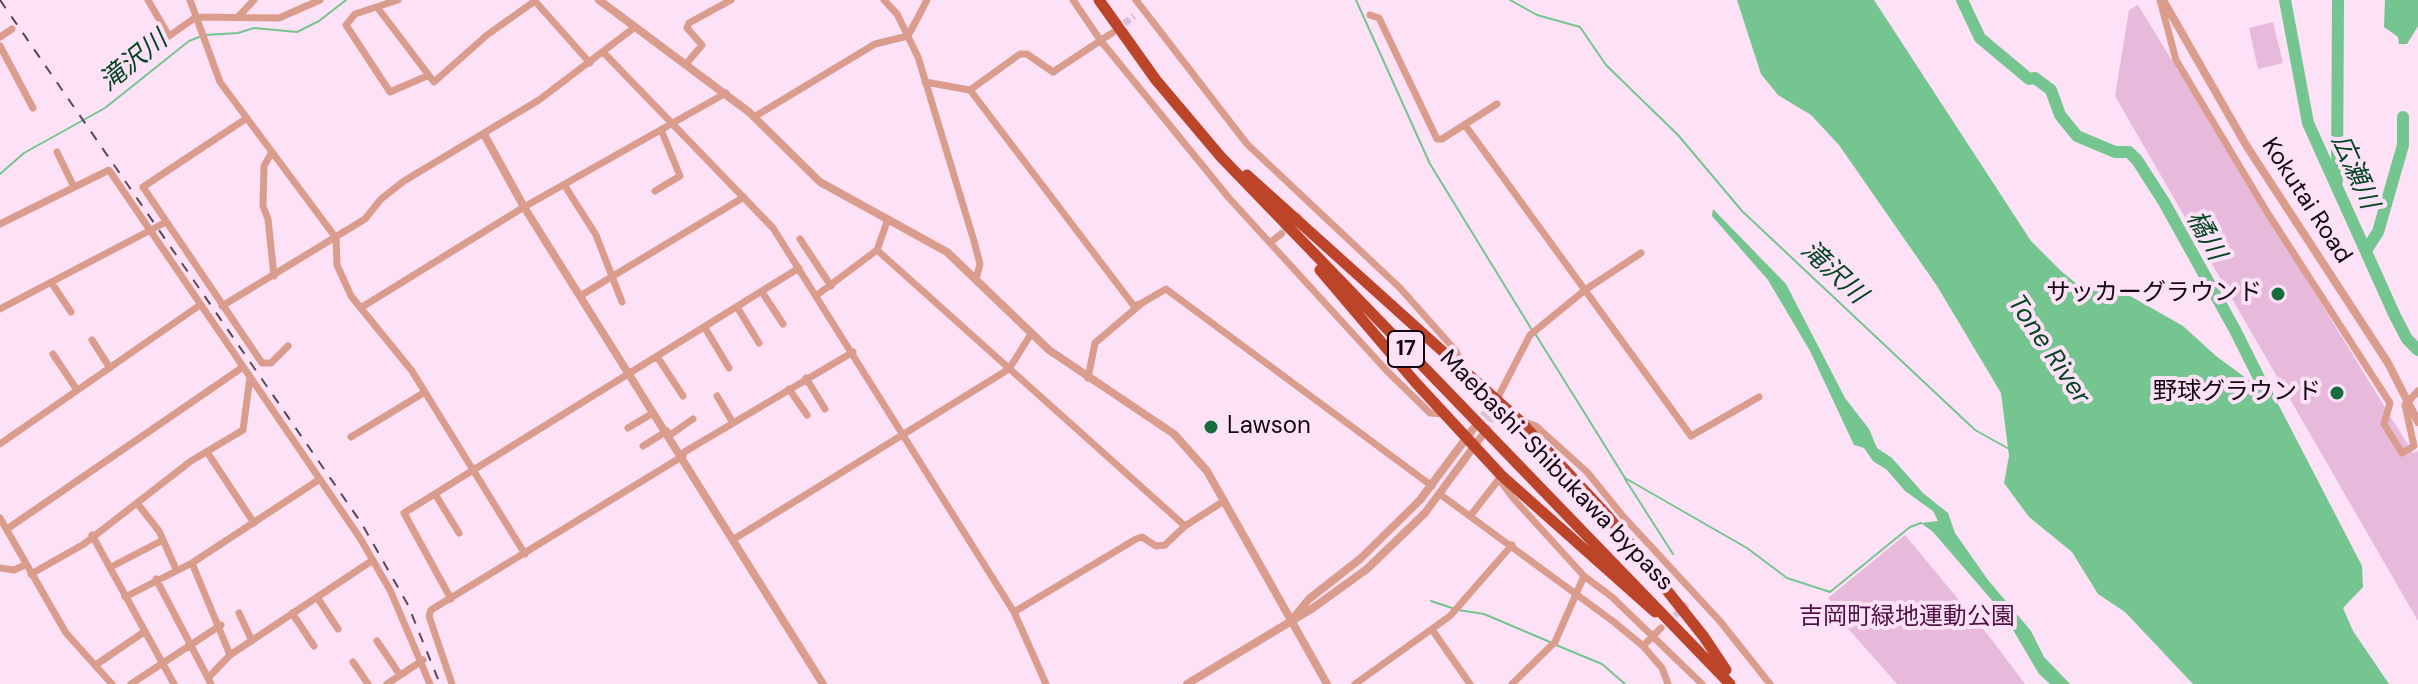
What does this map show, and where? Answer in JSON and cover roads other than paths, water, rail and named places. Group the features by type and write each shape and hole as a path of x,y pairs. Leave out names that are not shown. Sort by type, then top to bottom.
{"highway":[{"name":"Maebashi-Shibukawa bypass","path":"1099,0 1120,33 1234,171 1732,684"},
{"path":"1194,125 1463,367 1494,406 1519,420 1634,548 1704,637 1732,684"},
{"path":"1234,171 1247,192 1309,257 1444,414 1479,442 1500,477 1628,590 1696,645"}],"street":[{"path":"148,0 169,36 196,17 279,18 320,0"},
{"path":"190,0 215,72 336,238 341,278 398,351 525,554"},
{"path":"238,17 254,0"},
{"path":"398,0 355,14 346,25 390,92 427,76"},
{"path":"599,0 726,93 820,182 947,252 1031,334 1088,378 1148,413 1174,434 1207,471 1327,684"},
{"path":"708,0 712,10"},
{"path":"686,64 702,45 687,28 689,23 731,0"},
{"path":"884,0 897,14 925,82 980,264 976,279"},
{"path":"754,117 875,44 908,36 927,0"},
{"path":"1073,0 1101,41 1229,198 1387,371 1430,413 1444,414"},
{"path":"1136,0 1247,144 1400,288 1456,351 1463,367"},
{"path":"2162,0 2176,60 2267,212 2390,403 2384,424 2402,453 2414,446 2404,410 2407,399 2418,391"},
{"name":"Kokutai Road","path":"2162,0 2246,145 2388,363 2418,422"},
{"path":"377,7 434,82 487,35 534,1 590,63"},
{"path":"1134,16 1143,10"},
{"path":"1370,15 1379,18 1437,139 1497,104"},
{"path":"222,306 365,219 381,199 404,181 485,136 604,53 635,27"},
{"path":"0,37 12,29"},
{"path":"970,90 1020,54 1027,54 1053,72 1112,33"},
{"path":"0,46 33,108"},
{"path":"604,53 675,123 773,228 1014,612 1046,684"},
{"path":"925,82 970,90 1134,306 1166,289 1432,486"},
{"path":"362,307 524,207 662,132 726,93"},
{"path":"247,118 143,187 262,363 271,363 288,346"},
{"path":"1465,125 1691,436 1759,397"},
{"path":"655,191 680,176 662,132"},
{"path":"485,136 524,207 627,374 682,455 823,684"},
{"path":"57,152 74,187"},
{"path":"272,152 264,166 263,206 268,219 274,276"},
{"path":"0,224 109,170 373,560 423,660 430,684"},
{"path":"565,186 596,235 622,302"},
{"path":"580,296 744,197"},
{"path":"1302,214 1310,206"},
{"path":"817,295 877,250 888,219"},
{"path":"0,309 166,222"},
{"path":"1271,242 1281,234"},
{"path":"800,239 831,286"},
{"path":"877,250 1185,526"},
{"path":"1494,406 1530,335 1585,290 1641,253"},
{"path":"451,599 404,513 799,268"},
{"path":"51,282 71,312"},
{"path":"762,292 783,324"},
{"path":"1088,378 1095,343 1142,303"},
{"path":"0,444 200,305"},
{"path":"737,307 759,343"},
{"path":"705,328 729,368"},
{"path":"734,539 1009,369 1031,334"},
{"path":"92,340 110,368"},
{"path":"452,684 429,616 451,599 733,423 853,352"},
{"path":"53,354 77,390"},
{"path":"658,358 683,396"},
{"path":"7,529 243,367"},
{"path":"31,574 84,544 92,535 207,452 243,430 250,377"},
{"path":"806,378 825,409"},
{"path":"789,389 807,415"},
{"path":"351,437 425,392"},
{"path":"717,396 733,423"},
{"path":"628,428 653,413"},
{"path":"643,446 693,419"},
{"path":"1519,420 1536,426 1587,472 1770,684"},
{"path":"1292,620 1309,599 1378,543 1432,486 1470,434"},
{"path":"1187,684 1292,620 1367,569 1441,495 1479,442"},
{"path":"207,452 254,523"},
{"path":"1471,515 1500,477 1584,576 1653,635 1702,684"},
{"path":"125,597 192,563 320,479"},
{"path":"435,494 459,533"},
{"path":"1441,495 1512,545 1643,646 1662,668 1668,684"},
{"path":"1014,612 1136,539 1142,537 1161,546 1170,542 1185,526 1224,501"},
{"path":"137,503 163,540 176,569"},
{"path":"0,518 66,633 112,684"},
{"path":"92,535 174,684"},
{"path":"111,567 163,540"},
{"path":"1355,684 1433,631 1461,605 1512,545"},
{"path":"156,579 209,681 230,655 373,560"},
{"path":"192,563 221,625 230,655"},
{"path":"0,568 14,570 25,565"},
{"path":"1512,684 1555,642 1584,576"},
{"path":"1688,603 1697,596"},
{"path":"317,597 338,629"},
{"path":"239,613 252,641"},
{"path":"292,613 314,646"},
{"path":"131,684 221,625"},
{"path":"1643,646 1661,628"},
{"path":"1433,631 1470,684"},
{"path":"97,664 144,632"},
{"path":"377,641 400,675"},
{"path":"387,684 423,660"},
{"path":"353,662 368,684"}],"water":[{"name":"Tone River","path":"1737,0 1874,0 2031,241 2061,271 2078,285 2125,293 2183,326 2216,356 2276,400 2362,566 2363,587 2343,608 2353,631 2389,684 2193,684 2125,612 2098,594 2072,552 2029,517 2004,483 2009,456 2001,393 1937,286 1839,145 1811,115 1778,95 1761,74"},
{"path":"2385,0 2418,0 2418,26 2407,44 2399,44 2398,37 2384,27"},
{"path":"1713,209 1786,284 1845,398 1869,429 1877,448 1892,458 1923,493 1948,513 1955,533 1988,580 2031,631 2044,657 2070,684 2050,684 2039,674 2003,613 1933,532 1921,523 1938,521 1933,511 1905,491 1887,470 1873,461 1864,448 1854,445 1810,351 1768,280 1712,216"}],"waterway":[{"name":"滝沢川","path":"205,35 238,33 254,28 297,32 319,21 346,0"},
{"path":"1356,0 1430,164 1532,330"},
{"name":"滝沢川","path":"1510,0 1537,15 1580,27 1606,65 1678,135 1742,211 1975,430 2011,450"},
{"name":"橘川","path":"1962,0 1980,38 2029,79 2035,78 2051,90 2060,115 2077,136 2115,152 2129,152 2137,160 2164,202 2235,330 2270,400 2267,408"},
{"name":"広瀬川","path":"2285,0 2308,123 2395,316 2407,339 2418,350"},
{"path":"2337,181 2338,0"},
{"name":"滝沢川","path":"0,174 24,153 105,108 189,41 199,37"},
{"path":"2367,249 2378,232 2403,145 2403,117"},
{"path":"1536,335 1625,478 1747,548 1787,578 1830,592 1910,527 1921,523"},
{"path":"1625,479 1673,554"},
{"path":"1431,601 1452,608"},
{"path":"1458,610 1484,614 1550,642"},
{"path":"1556,645 1602,664 1625,684"}],"tunnel":[{"path":"1116,30 1134,16"},
{"path":"1281,234 1302,214"},
{"path":"1476,426 1490,407"},
{"path":"1484,432 1495,411"},
{"path":"1667,623 1688,603"}],"railway":[{"path":"0,0 362,524 408,605 440,684"}],"place":[{"name":"サッカーグラウンド","path":"2278,294"},
{"name":"野球グラウンド","path":"2337,393"},
{"name":"Lawson","path":"1211,427"}],"park label":[{"name":"吉岡町緑地運動公園","path":"1907,618"}]}
